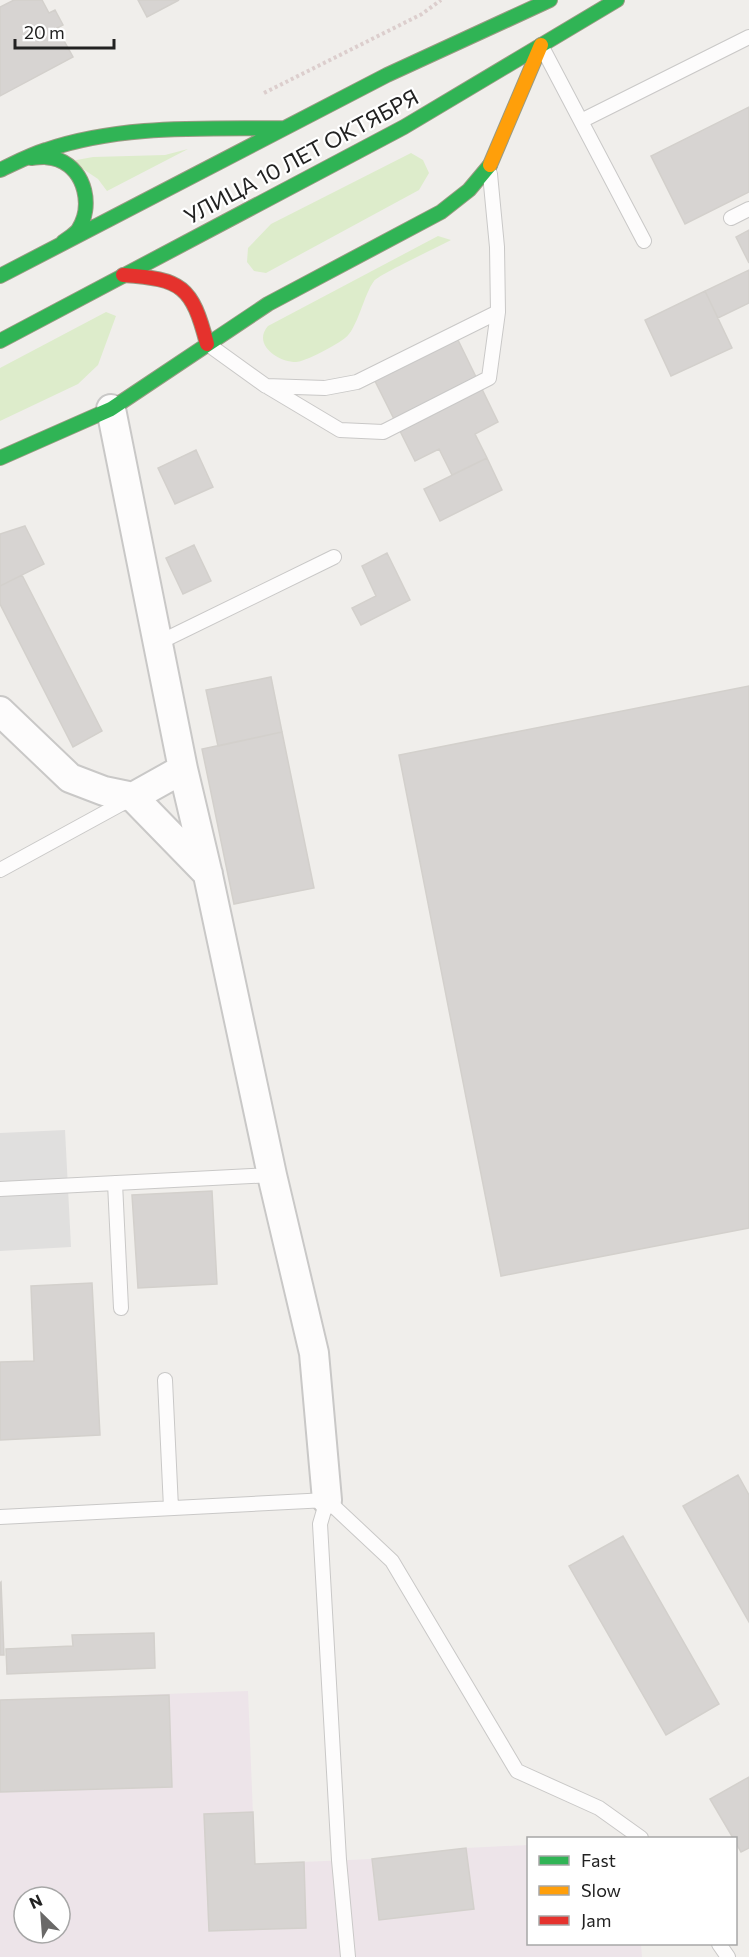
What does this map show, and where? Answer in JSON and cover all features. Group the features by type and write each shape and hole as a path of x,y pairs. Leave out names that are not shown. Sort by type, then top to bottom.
{"main road":[{"name":"УЛИЦА 10 ЛЕТ ОКТЯБРЯ","path":"0,276 387,75 510,14 550,0"},
{"name":"УЛИЦА 10 ЛЕТ ОКТЯБРЯ","path":"0,341 404,127 617,0"},
{"path":"0,458 111,409 268,304 441,212 469,190 489,166 541,45"},
{"path":"0,170 54,147 105,135 179,130 284,128"},
{"path":"20,161 38,156 56,158 71,167 82,180 88,198 86,215 77,232 63,242"},
{"path":"123,274 149,276 173,282 189,294 199,312 207,344"}],"street":[{"path":"111,409 183,770 208,875 272,1175 314,1353 327,1500"},
{"path":"0,711 70,778 104,791 133,797 208,875"},
{"path":"133,797 183,770"}],"lane":[{"path":"581,121 749,37"},
{"path":"541,45 644,241"},
{"path":"207,344 266,386 340,430 383,432 489,378 498,312 497,247 489,166"},
{"path":"730,218 749,209"},
{"path":"266,386 325,388 357,381 498,312"},
{"path":"158,643 334,557"},
{"path":"0,870 133,797"},
{"path":"0,1189 272,1175"},
{"path":"115,1183 121,1308"},
{"path":"165,1380 171,1508"},
{"path":"327,1500 320,1524 339,1860 348,1957"},
{"path":"0,1517 327,1500 392,1561 517,1771 599,1808 638,1837"}],"path":[{"path":"259,96 422,14 441,0"}],"shaded area":[{"path":"65,1130 71,1247 0,1251 0,1133"},
{"path":"248,1691 255,1864 372,1859 466,1848 527,1845 527,1945 641,1945 642,1957 0,1957 0,1700"}],"green space":[{"path":"188,149 107,191 98,179 71,161 93,157 165,155"},
{"path":"411,153 423,160 429,173 419,190 266,273 254,271 247,262 248,248 271,224"},
{"path":"438,236 451,240 374,281 353,328 341,341 314,356 296,362 282,359 269,351 265,345 263,339 268,326"},
{"path":"106,312 116,316 98,365 78,384 0,421 0,368"}],"building":[{"path":"14,0 42,0 49,13 55,10 63,25 57,28 73,57 0,96 0,7"},
{"path":"138,0 179,0 147,17"},
{"path":"749,107 749,192 685,224 651,156"},
{"path":"749,230 749,263 736,237"},
{"path":"749,270 749,303 718,318 705,291"},
{"path":"705,291 732,348 671,376 645,320"},
{"path":"457,338 498,422 475,434 487,458 452,475 439,449 415,461 374,379"},
{"path":"196,450 213,487 175,504 158,468"},
{"path":"487,458 502,490 440,521 424,489"},
{"path":"25,526 44,564 0,586 0,534"},
{"path":"194,545 211,581 183,594 166,558"},
{"path":"387,553 410,600 361,625 352,608 376,596 362,566"},
{"path":"22,575 102,731 73,747 0,604 0,586"},
{"path":"271,677 282,732 218,746 206,690"},
{"path":"749,686 749,1228 501,1276 399,755"},
{"path":"282,732 314,888 234,904 202,749"},
{"path":"212,1191 217,1284 138,1288 132,1195"},
{"path":"92,1283 100,1435 0,1440 0,1362 34,1361 31,1286"},
{"path":"738,1475 749,1495 749,1622 683,1506"},
{"path":"623,1536 719,1704 666,1735 569,1566"},
{"path":"1,1582 4,1655 0,1655"},
{"path":"154,1633 155,1668 7,1674 6,1649 73,1646 72,1635"},
{"path":"169,1695 172,1787 0,1792 0,1700"},
{"path":"749,1777 749,1848 741,1852 737,1845 737,1837 732,1837 710,1799"},
{"path":"253,1812 255,1864 304,1862 306,1928 209,1931 204,1814"},
{"path":"466,1848 474,1909 379,1920 372,1859"}],"traffic: fast":[{"path":"0,276 387,75 550,0"},
{"path":"0,341 404,127 617,0"},
{"path":"0,170 46,150 104,136 164,130 284,128"},
{"path":"31,158 49,157 59,160 68,165 81,181 86,201 83,221 78,230 63,242"},
{"path":"0,458 111,409 268,304 441,212 469,190 490,165"}],"traffic: slow":[{"path":"490,165 541,45"}],"traffic: jam":[{"path":"123,275 159,279 182,289 196,309 207,344"}]}
